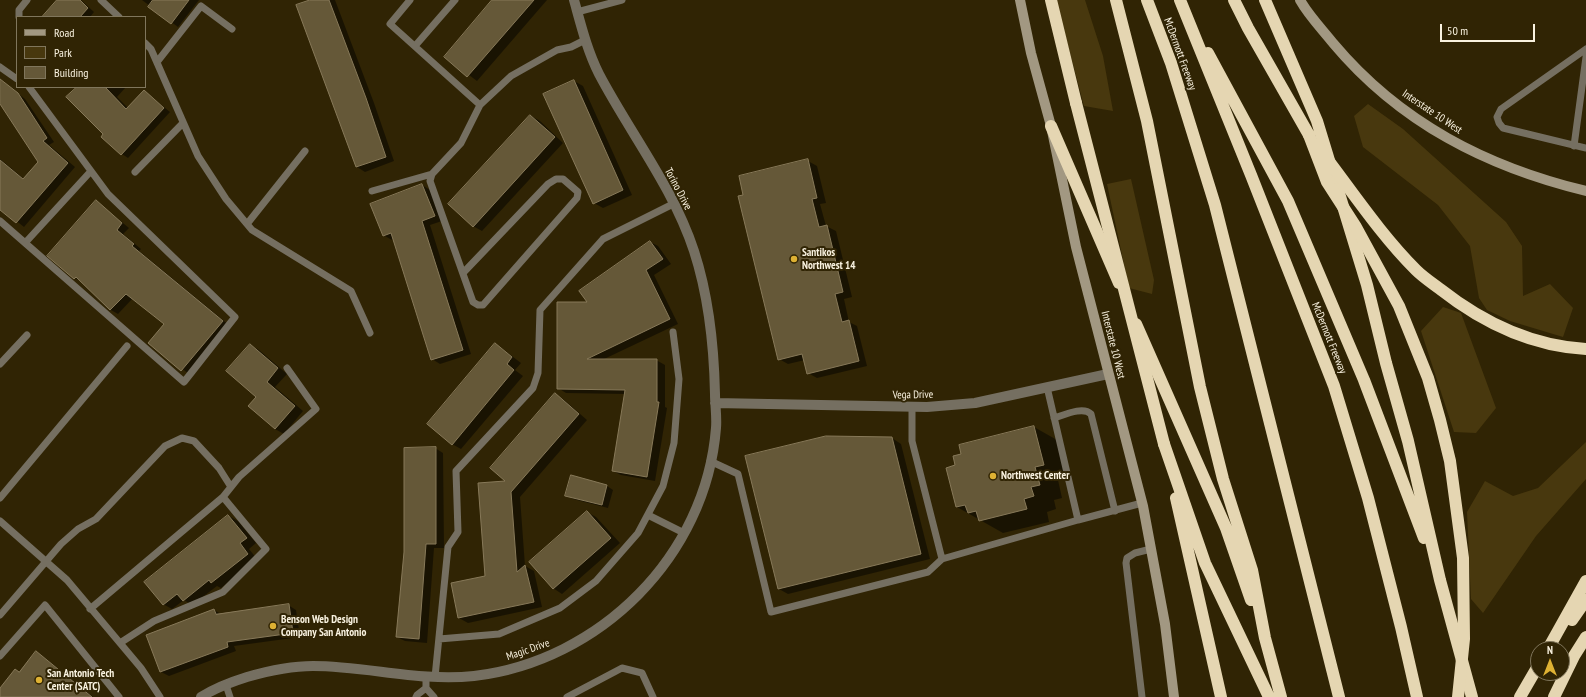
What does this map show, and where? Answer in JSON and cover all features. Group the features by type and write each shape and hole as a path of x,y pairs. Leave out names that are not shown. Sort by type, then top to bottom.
{"highway":[{"path":"1051,0 1164,444 1205,634 1221,697"},
{"path":"1116,0 1147,121 1200,388 1223,480 1252,570 1265,638"},
{"name":"McDermott Freeway","path":"1147,0 1171,63 1215,205 1339,697"},
{"path":"1234,0 1248,28 1309,135 1386,236 1417,271 1460,304 1492,324 1534,340 1566,348 1586,349"},
{"path":"1265,0 1317,121 1367,285 1386,363 1408,442 1440,580 1472,697"},
{"path":"1180,1 1288,201 1364,380 1440,580"},
{"name":"McDermott Freeway","path":"1180,1 1251,175 1334,386 1368,498 1401,627 1417,697"},
{"path":"1051,126 1226,528 1265,638 1281,697"},
{"path":"1309,135 1327,182 1363,239 1399,306 1426,372 1440,420 1450,461 1459,514 1463,558 1464,639 1458,697"},
{"path":"1164,444 1205,563 1269,697"},
{"path":"1552,641 1586,581"},
{"path":"1558,641 1586,600"},
{"path":"1554,697 1586,637"},
{"path":"1523,692 1530,680"},
{"path":"1523,692 1530,681"}],"main road":[{"name":"Interstate 10 West","path":"1020,0 1031,53 1051,126 1076,247 1142,503 1165,624 1174,697"},
{"name":"Interstate 10 West","path":"1300,0 1308,13 1348,61 1401,108 1438,134 1504,166 1545,181 1586,191"}],"street":[{"name":"Torino Drive","path":"574,0 585,40 600,74 684,225 701,276 714,359 715,403"},
{"name":"Vega Drive","path":"715,403 912,408 975,403 1108,374"},
{"name":"Magic Drive","path":"201,697 226,685 256,675 310,666 430,677 474,676 503,671 530,663 583,640 612,619 649,584 667,562 684,533 704,485 710,461 716,428 715,403"}],"lane":[{"path":"18,16 19,10 28,0"},
{"path":"101,0 117,16"},
{"path":"410,0 390,24 480,105"},
{"path":"415,46 455,0"},
{"path":"577,12 617,1"},
{"path":"157,62 201,6 232,29"},
{"path":"463,273 548,184 556,179 563,179 578,192 577,198 483,305 478,305 473,302 430,181 432,174 461,143 480,105 511,76 557,50 571,47 585,40"},
{"path":"146,44 151,49 198,156 226,199 252,230 351,291 370,333"},
{"path":"1586,49 1501,109 1497,117 1503,128 1586,148"},
{"path":"1574,146 1586,57"},
{"path":"0,67 16,78"},
{"path":"0,220 184,382 235,317 108,194 30,88"},
{"path":"135,172 183,123"},
{"path":"247,224 305,152"},
{"path":"25,243 91,171"},
{"path":"372,191 432,174"},
{"path":"416,697 416,695 426,688 430,677 439,639 448,547 458,532 456,471 533,388 538,373 540,310 603,239 673,204"},
{"path":"439,639 499,634 560,608 596,581 638,533 663,486 674,443 679,379 673,332"},
{"path":"0,364 27,335"},
{"path":"0,498 127,346"},
{"path":"90,609 223,497 238,477 316,409 287,368"},
{"path":"1047,388 1078,520"},
{"path":"912,408 912,442 942,559"},
{"path":"1054,418 1083,410 1088,411 1091,414 1115,510"},
{"path":"0,615 61,544 78,529 96,519 165,446 182,438 194,441 219,468 231,487"},
{"path":"710,461 738,474 771,612 928,572 942,559 1142,503"},
{"path":"120,643 154,621 224,592 266,549 223,497"},
{"path":"648,515 684,533"},
{"path":"0,521 67,580 141,668 160,697"},
{"path":"1142,697 1126,564 1127,558 1135,553 1151,548"},
{"path":"0,656 45,605 119,697"},
{"path":"567,697 622,668 642,673 653,697"},
{"path":"226,685 230,697"},
{"path":"426,688 434,697"}],"green space":[{"path":"1056,0 1085,0 1103,56 1113,111 1084,106"},
{"path":"1368,104 1403,129 1506,222 1522,246 1523,296 1550,284 1573,308 1563,337 1510,321 1487,310 1479,298 1470,246 1438,205 1363,147 1354,116"},
{"path":"1131,179 1154,280 1152,294 1129,288 1107,184"},
{"path":"1443,307 1461,313 1496,408 1476,433 1454,432 1421,331"},
{"path":"1586,442 1586,479 1536,536 1483,613 1471,599 1467,512 1485,481 1513,496 1538,488"}],"building":[{"path":"57,0 80,0 88,8 81,16 43,16"},
{"path":"153,0 189,0 171,24 148,7"},
{"path":"310,0 329,0 366,98 386,157 356,167 296,5"},
{"path":"492,0 534,0 467,77 444,57"},
{"path":"0,79 18,93 47,138 43,141 68,163 16,223 0,210 0,160 23,179 38,162 0,104"},
{"path":"574,80 623,190 593,204 543,94"},
{"path":"76,88 106,88 126,109 144,90 164,108 121,155 101,137 103,134 66,97"},
{"path":"530,115 555,137 473,227 448,204"},
{"name":"Santikos Northwest 14","path":"808,159 817,198 812,199 819,227 827,225 843,292 835,294 842,322 849,320 859,361 807,374 802,354 778,360 738,196 743,195 739,176"},
{"path":"422,184 435,216 422,221 463,350 431,360 391,233 383,236 370,204"},
{"path":"96,200 122,223 117,230 134,244 132,246 223,321 181,371 148,343 164,324 126,294 110,310 76,277 74,279 47,256"},
{"path":"650,241 663,259 646,270 670,319 587,359 657,359 657,402 659,402 647,477 612,471 625,390 557,389 557,302 587,302 579,291"},
{"path":"495,343 512,357 507,364 514,370 452,445 427,424"},
{"path":"250,344 278,368 267,382 295,406 275,429 248,406 256,397 226,371"},
{"path":"555,393 579,414 511,492 517,572 525,565 534,602 458,618 451,583 485,576 478,483 505,481 490,468"},
{"name":"Northwest Center","path":"1034,426 1044,465 1035,467 1040,485 1031,487 1034,496 1024,499 1027,509 979,521 976,511 968,513 965,505 956,507 946,468 955,465 953,456 961,454 959,445"},
{"path":"826,436 892,437 921,554 778,589 745,456"},
{"path":"436,447 436,544 426,544 419,639 396,637 404,552 404,448"},
{"path":"571,475 607,485 602,505 565,496"},
{"path":"587,511 611,538 553,589 529,562"},
{"path":"228,515 247,538 240,543 248,554 211,583 209,580 183,601 177,594 163,605 144,582"},
{"path":"289,604 293,633 227,642 228,647 160,672 146,635 214,609 216,614"},
{"name":"San Antonio Tech Center (SATC)","path":"36,651 92,697 0,697 0,688 15,669 19,672"}],"place":[{"name":"Santikos Northwest 14","path":"794,259"},
{"name":"Northwest Center","path":"993,476"},
{"name":"Benson Web Design Company San Antonio","path":"273,626"},
{"name":"San Antonio Tech Center (SATC)","path":"39,680"}]}
